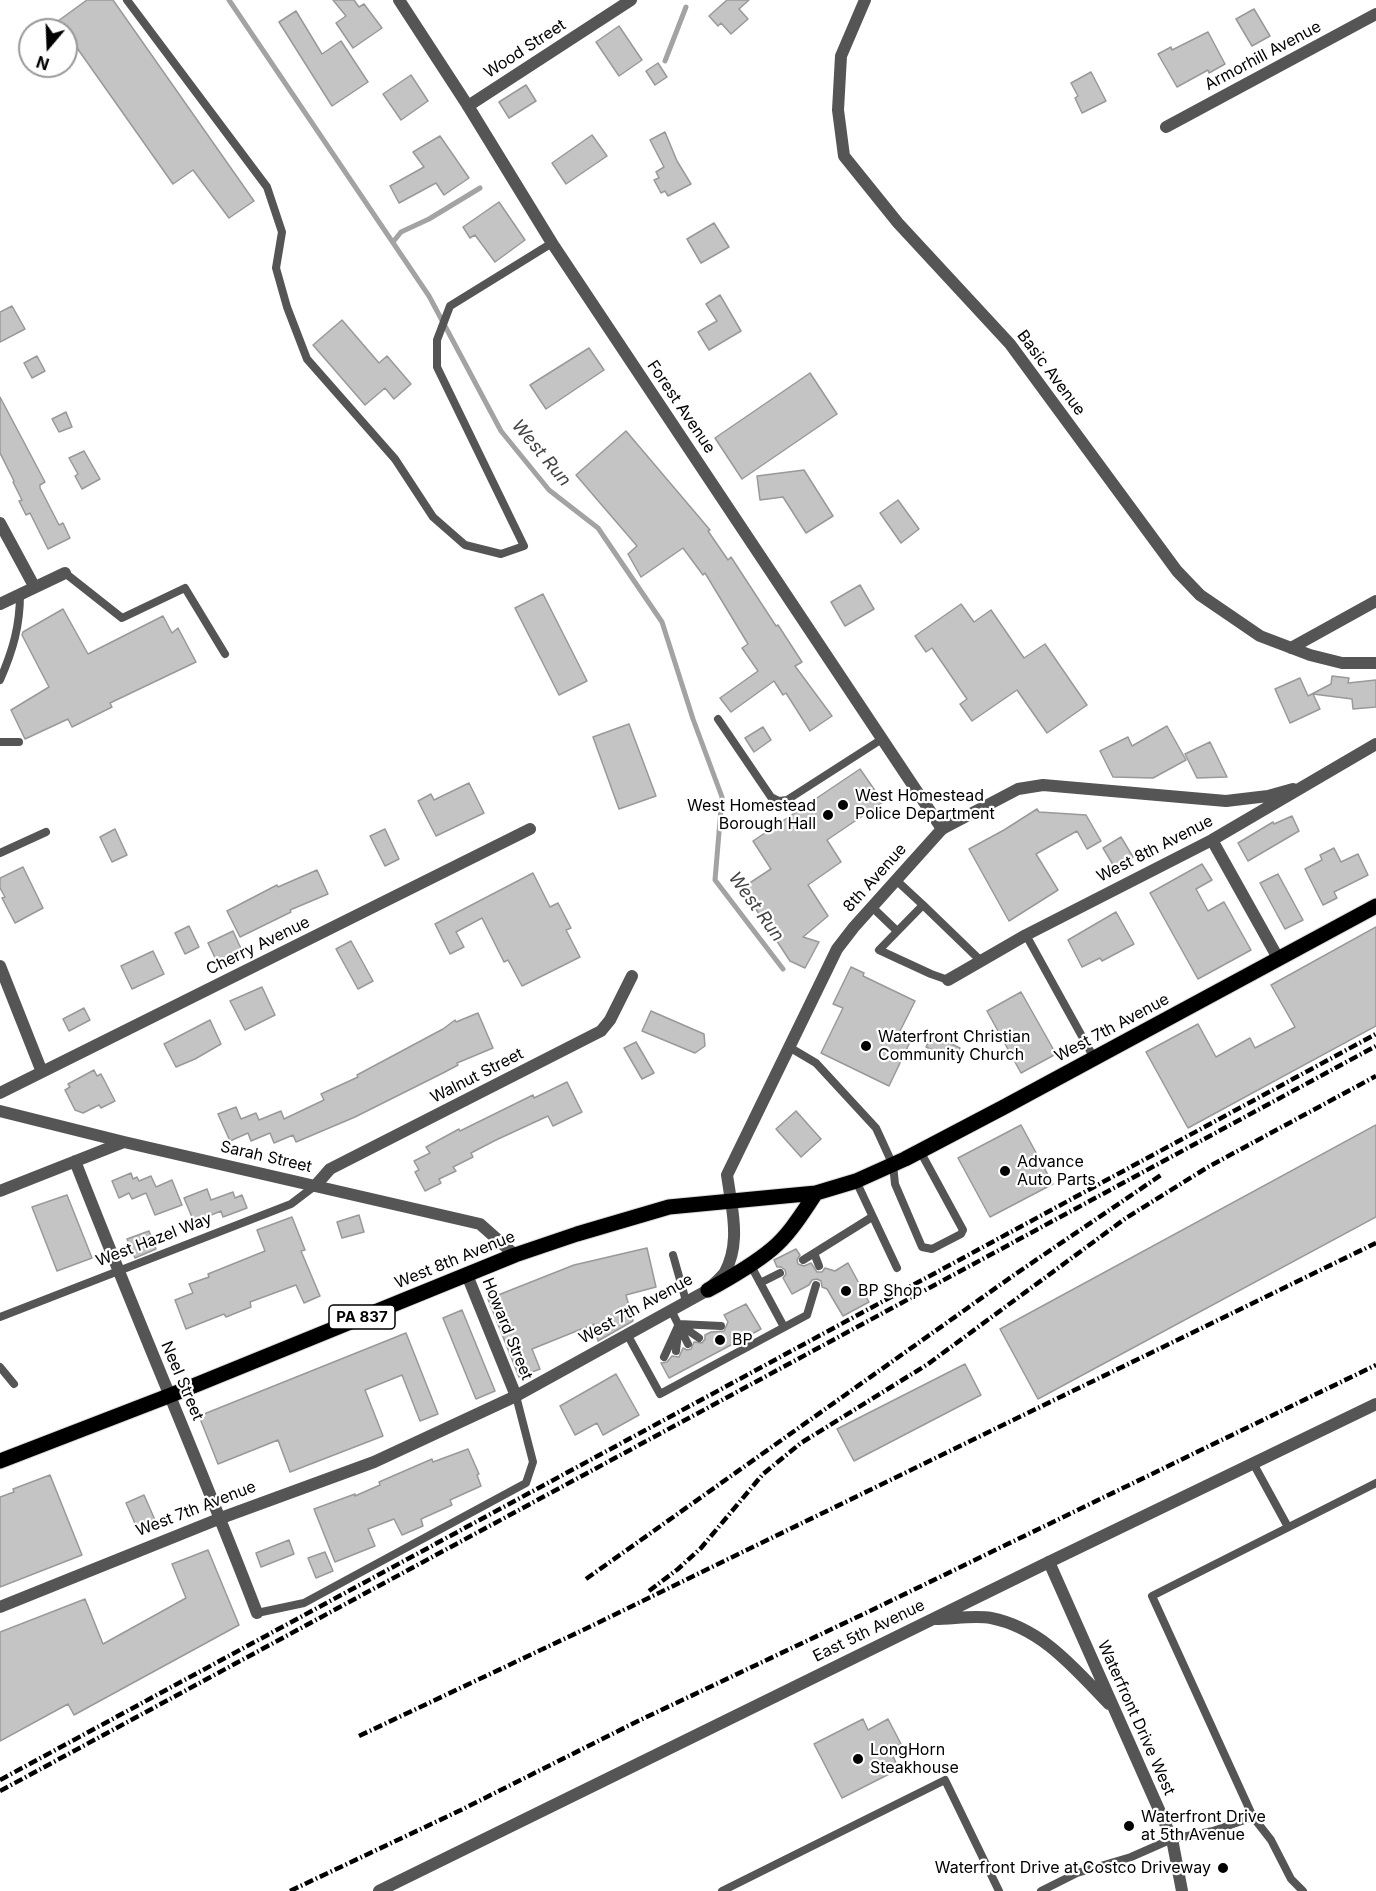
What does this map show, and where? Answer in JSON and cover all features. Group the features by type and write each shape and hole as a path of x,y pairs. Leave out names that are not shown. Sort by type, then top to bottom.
{"main road":[{"name":"West 7th Avenue","path":"731,1202 816,1193 856,1181 893,1165 1376,906"},
{"path":"708,1290 738,1274 773,1248 795,1223 816,1193"},
{"name":"West 8th Avenue","path":"0,1461 171,1395 515,1255 669,1207 731,1202"}],"street":[{"name":"Forest Avenue","path":"399,0 468,106 552,243 942,829"},
{"name":"Wood Street","path":"468,106 631,0"},
{"name":"Basic Avenue","path":"865,0 841,56 838,110 844,156 898,223 1010,344 1177,571 1200,595 1260,636 1291,648 1342,663 1376,663"},
{"name":"Armorhill Avenue","path":"1166,127 1376,14"},
{"path":"0,523 34,586"},
{"path":"0,604 65,573"},
{"path":"1291,648 1376,601"},
{"name":"West 8th Avenue","path":"948,980 1026,935 1212,840 1312,784 1376,744"},
{"name":"8th Avenue","path":"731,1202 727,1175 837,949 942,829 1018,789 1043,785 1226,801 1268,796 1312,784"},
{"name":"Cherry Avenue","path":"0,1093 530,829"},
{"path":"1212,840 1278,958"},
{"path":"0,966 42,1072"},
{"name":"Walnut Street","path":"316,1185 330,1169 602,1031 632,976"},
{"name":"Sarah Street","path":"0,1111 480,1224 515,1255"},
{"path":"0,1191 124,1142"},
{"name":"Neel Street","path":"75,1161 257,1613"},
{"name":"West 7th Avenue","path":"0,1608 220,1518 374,1462 516,1396 708,1290 724,1273 732,1253 735,1226 731,1202"},
{"name":"Howard Street","path":"467,1275 516,1396"},
{"name":"East 5th Avenue","path":"379,1891 931,1619 1376,1404"},
{"name":"Waterfront Drive West","path":"1048,1562 1173,1839 1182,1891"},
{"path":"931,1619 990,1618 1022,1628 1046,1642 1115,1709"}],"lane":[{"path":"127,0 267,187 282,232 276,268 287,307 307,359 394,459 433,517 465,544 501,554 524,546 437,367 437,340 450,306 552,243"},
{"path":"65,573 122,618 185,588 225,654"},
{"path":"0,680 10,656 20,620 20,594"},
{"path":"718,719 771,797 779,801 787,800 882,739"},
{"path":"0,742 19,742"},
{"path":"0,853 46,832"},
{"path":"896,879 981,962"},
{"path":"923,905 879,950 948,980"},
{"path":"872,907 897,931"},
{"path":"1026,935 1094,1058"},
{"path":"789,1047 816,1063 876,1128 893,1165 895,1185 922,1247 932,1249 961,1234 963,1230 920,1151"},
{"path":"856,1181 897,1268"},
{"name":"West Hazel Way","path":"0,1317 291,1204 316,1185"},
{"path":"803,1260 872,1217"},
{"path":"814,1254 819,1266"},
{"path":"673,1255 686,1302"},
{"path":"750,1264 784,1327"},
{"path":"760,1283 780,1273"},
{"path":"627,1334 660,1394 688,1373 723,1354 737,1352 807,1315 816,1285"},
{"path":"670,1310 688,1344"},
{"path":"678,1324 721,1326"},
{"path":"678,1324 710,1333"},
{"path":"678,1324 699,1338"},
{"path":"676,1351 678,1324"},
{"path":"664,1357 678,1324"},
{"path":"731,1344 737,1352"},
{"path":"0,1367 14,1384"},
{"path":"257,1613 304,1603 526,1483 533,1462 516,1396"},
{"path":"1253,1463 1288,1527"},
{"path":"1303,1891 1291,1879 1271,1840 1253,1817 1152,1596 1376,1483"},
{"path":"722,1891 733,1889 945,1780 999,1891"},
{"path":"1041,1891 1055,1888 1077,1873 1131,1857 1173,1839 1213,1831 1253,1817"}],"building":[{"path":"87,0 113,0 254,201 229,218 193,170 173,184 78,49 78,18 62,18"},
{"path":"333,0 354,0 359,7 364,4 382,28 353,48 336,23 346,16"},
{"path":"727,0 749,0 739,9 748,19 731,34 721,23 718,26 709,16"},
{"path":"1254,9 1270,36 1252,46 1236,19"},
{"path":"296,11 322,54 341,41 368,82 332,106 279,22"},
{"path":"619,26 642,60 619,76 596,42"},
{"path":"1208,32 1225,64 1209,73 1208,70 1177,87 1158,54 1171,47 1172,50"},
{"path":"658,63 667,77 655,85 646,71"},
{"path":"1091,72 1106,101 1082,113 1075,98 1078,96 1071,83"},
{"path":"411,75 428,101 401,120 383,94"},
{"path":"526,85 536,101 509,118 499,102"},
{"path":"665,132 677,161 691,184 668,196 665,191 661,193 654,180 659,178 656,172 664,167 650,140"},
{"path":"592,135 607,156 566,184 552,163"},
{"path":"440,136 469,178 444,195 436,183 399,203 390,186 424,167 413,152"},
{"path":"499,202 525,240 495,262 475,235 470,238 463,227"},
{"path":"714,223 729,247 701,263 687,239"},
{"path":"720,295 741,331 709,350 698,332 717,321 706,304"},
{"path":"12,306 25,329 0,342 0,312"},
{"path":"342,320 379,363 387,356 411,384 394,399 385,388 365,405 313,345"},
{"path":"589,348 604,370 546,409 530,385"},
{"path":"37,356 45,371 32,378 24,363"},
{"path":"810,373 837,414 742,479 715,438"},
{"path":"0,397 45,482 40,485 40,488 59,525 63,523 70,538 48,549 30,513 26,515 19,501 22,500 0,453"},
{"path":"66,412 72,427 59,432 52,419"},
{"path":"626,431 710,530 708,531 728,560 731,557 802,662 795,666 832,716 810,731 786,693 783,695 774,681 731,712 720,698 758,671 742,648 748,644 705,573 703,575 683,548 641,577 628,554 637,546 576,475"},
{"path":"84,451 100,479 82,489 75,476 78,474 69,458"},
{"path":"804,470 833,516 806,533 783,497 760,500 757,476"},
{"path":"898,500 919,529 901,543 880,513"},
{"path":"860,585 874,609 845,626 831,602"},
{"path":"543,594 587,681 559,695 515,608"},
{"path":"961,604 974,622 991,610 1024,658 1045,644 1087,705 1047,733 1017,690 972,721 960,704 967,699 932,648 926,652 915,636"},
{"path":"63,609 88,654 163,616 172,633 178,628 196,662 110,703 112,707 72,727 68,719 25,739 11,710 49,687 22,635 23,632"},
{"path":"1332,676 1349,678 1348,683 1376,680 1376,707 1353,709 1352,699 1313,694 1320,709 1290,723 1275,689 1300,678 1308,696 1331,684"},
{"path":"629,724 656,796 619,809 593,737"},
{"path":"1167,726 1186,760 1153,778 1113,777 1100,751 1128,737 1132,746"},
{"path":"763,727 771,740 754,752 745,738"},
{"path":"1210,742 1227,777 1197,778 1185,754"},
{"path":"860,769 883,802 827,840 841,862 808,885 828,916 803,937 819,942 805,968 790,961 742,888 771,869 753,841"},
{"path":"469,783 484,813 436,836 418,801 431,794 434,800"},
{"path":"1037,809 1039,812 1086,815 1101,841 1087,849 1077,831 1036,854 1058,890 1009,921 969,849"},
{"path":"1292,816 1299,831 1248,861 1238,843 1273,822 1274,824"},
{"path":"115,829 127,855 112,862 100,837"},
{"path":"385,829 399,859 385,866 370,836"},
{"path":"1121,837 1133,857 1115,868 1103,848"},
{"path":"1334,848 1341,862 1358,854 1368,875 1334,892 1337,898 1323,905 1305,869 1322,860 1320,855"},
{"path":"1202,864 1212,880 1196,889 1208,911 1224,902 1251,950 1198,979 1150,893"},
{"path":"23,867 43,908 15,923 2,898 5,897 0,888 0,878"},
{"path":"317,870 328,894 290,910 291,912 240,937 227,911 277,885 278,887"},
{"path":"533,873 550,907 558,903 571,928 566,930 580,957 522,986 508,960 504,962 482,918 456,932 464,947 450,954 435,924"},
{"path":"1278,874 1303,920 1285,929 1260,883"},
{"path":"1116,912 1134,944 1102,961 1100,958 1082,967 1068,940"},
{"path":"189,926 199,947 185,954 175,933"},
{"path":"1376,927 1376,1026 1188,1128 1146,1052 1198,1024 1216,1057 1250,1038 1255,1048 1295,1027 1271,985"},
{"path":"233,931 243,953 218,964 208,943"},
{"path":"351,941 373,981 358,989 336,949"},
{"path":"153,951 164,974 132,989 121,966"},
{"path":"851,967 864,973 863,976 915,1001 899,1033 911,1040 889,1086 821,1053 843,1008 833,1004"},
{"path":"262,987 275,1015 245,1030 230,1001"},
{"path":"1021,992 1056,1054 1021,1073 987,1011"},
{"path":"84,1008 90,1020 69,1031 63,1019"},
{"path":"651,1011 704,1034 705,1046 695,1053 642,1031"},
{"path":"478,1013 493,1048 457,1063 458,1065 443,1073 355,1117 296,1142 293,1135 274,1143 270,1133 251,1141 248,1133 230,1141 218,1114 236,1107 241,1119 256,1113 259,1120 281,1111 284,1119 324,1100 321,1094 358,1077 357,1075 443,1029 455,1020 456,1022"},
{"path":"210,1020 221,1044 176,1067 164,1044"},
{"path":"932,1035 960,1048 954,1060 926,1047"},
{"path":"636,1042 654,1073 642,1079 624,1048"},
{"path":"94,1070 97,1076 101,1074 115,1101 101,1108 99,1105 83,1113 75,1110 65,1090 70,1087 68,1084"},
{"path":"567,1082 582,1112 553,1126 548,1116 496,1140 471,1153 473,1157 453,1167 456,1171 439,1179 441,1183 425,1191 415,1172 419,1170 414,1161 430,1153 426,1147 459,1129 460,1131 533,1095 534,1098"},
{"path":"796,1111 821,1139 801,1157 776,1129"},
{"name":"Advance Auto Parts","path":"1021,1125 1053,1184 990,1217 958,1158"},
{"path":"1376,1125 1376,1217 1038,1399 1000,1329"},
{"path":"131,1173 133,1179 137,1177 139,1181 151,1176 156,1187 172,1180 182,1205 155,1215 146,1193 132,1199 129,1193 119,1198 112,1181"},
{"path":"207,1189 211,1200 233,1192 235,1198 242,1195 247,1208 223,1217 221,1211 194,1222 184,1198"},
{"path":"67,1195 92,1258 57,1271 32,1207"},
{"path":"359,1215 364,1232 342,1238 337,1222"},
{"path":"292,1217 305,1250 301,1251 320,1296 304,1303 296,1285 250,1302 251,1307 226,1317 224,1314 186,1329 175,1300 193,1293 189,1284 265,1251 257,1230"},
{"path":"149,1231 156,1249 135,1258 127,1239"},
{"path":"647,1248 656,1287 626,1295 633,1321 598,1341 594,1324 532,1349 540,1369 519,1377 488,1299 574,1265"},
{"path":"796,1249 800,1255 797,1260 798,1264 804,1266 811,1263 817,1272 822,1272 825,1268 835,1271 848,1263 869,1302 843,1316 827,1289 822,1287 821,1281 817,1279 792,1294 783,1278 786,1274 785,1270 777,1267 774,1260"},
{"name":"BP","path":"746,1304 761,1329 669,1378 661,1363 667,1362 672,1356 679,1357 683,1348 691,1349 694,1342 702,1343 705,1335 724,1331 728,1322 724,1315"},
{"path":"462,1310 495,1391 476,1399 443,1318"},
{"path":"406,1333 438,1414 420,1421 402,1375 365,1390 383,1436 290,1472 278,1440 218,1464 199,1416"},
{"path":"965,1364 981,1395 854,1461 837,1429"},
{"path":"616,1374 639,1415 603,1435 597,1423 575,1435 560,1406"},
{"path":"468,1449 479,1474 477,1475 481,1486 450,1500 452,1505 421,1519 423,1526 402,1535 394,1519 368,1529 375,1546 335,1562 314,1509 355,1494 355,1496 380,1485 379,1482 432,1459 433,1462"},
{"path":"50,1475 82,1555 0,1587 0,1497 14,1492 13,1489"},
{"path":"144,1495 155,1520 137,1528 126,1503"},
{"path":"289,1540 294,1554 261,1567 256,1553"},
{"path":"208,1550 239,1625 74,1715 68,1704 0,1741 0,1632 85,1599 103,1644 186,1598 172,1564"},
{"path":"325,1552 333,1571 316,1578 308,1558"},
{"name":"LongHorn Steakhouse","path":"863,1719 868,1730 888,1719 901,1744 890,1750 899,1769 842,1798 814,1744"}],"waterway":[{"name":"West Run","path":"229,0 429,296 501,431 549,490 598,528 662,622 693,719 722,797 715,880 783,969"},
{"path":"665,61 686,7"},
{"path":"393,242 401,232 429,219 480,188"}],"railway":[{"path":"0,1780 1376,1034"},
{"path":"0,1791 1376,1046"},
{"path":"649,1591 701,1548 763,1474 801,1443 928,1364 1126,1218 1208,1167 1376,1076"},
{"path":"586,1579 1014,1275 1161,1175"},
{"path":"359,1736 583,1630 1376,1243"},
{"path":"290,1891 1376,1365"}],"place":[{"name":"West Homestead Police Department","path":"843,805"},
{"name":"West Homestead Borough Hall","path":"828,815"},
{"name":"Waterfront Christian Community Church","path":"866,1046"},
{"name":"Advance Auto Parts","path":"1005,1171"},
{"name":"BP Shop","path":"846,1291"},
{"name":"BP","path":"720,1340"},
{"name":"LongHorn Steakhouse","path":"858,1759"},
{"name":"Waterfront Drive at 5th Avenue","path":"1129,1826"},
{"name":"Waterfront Drive at Costco Driveway","path":"1223,1868"}]}
